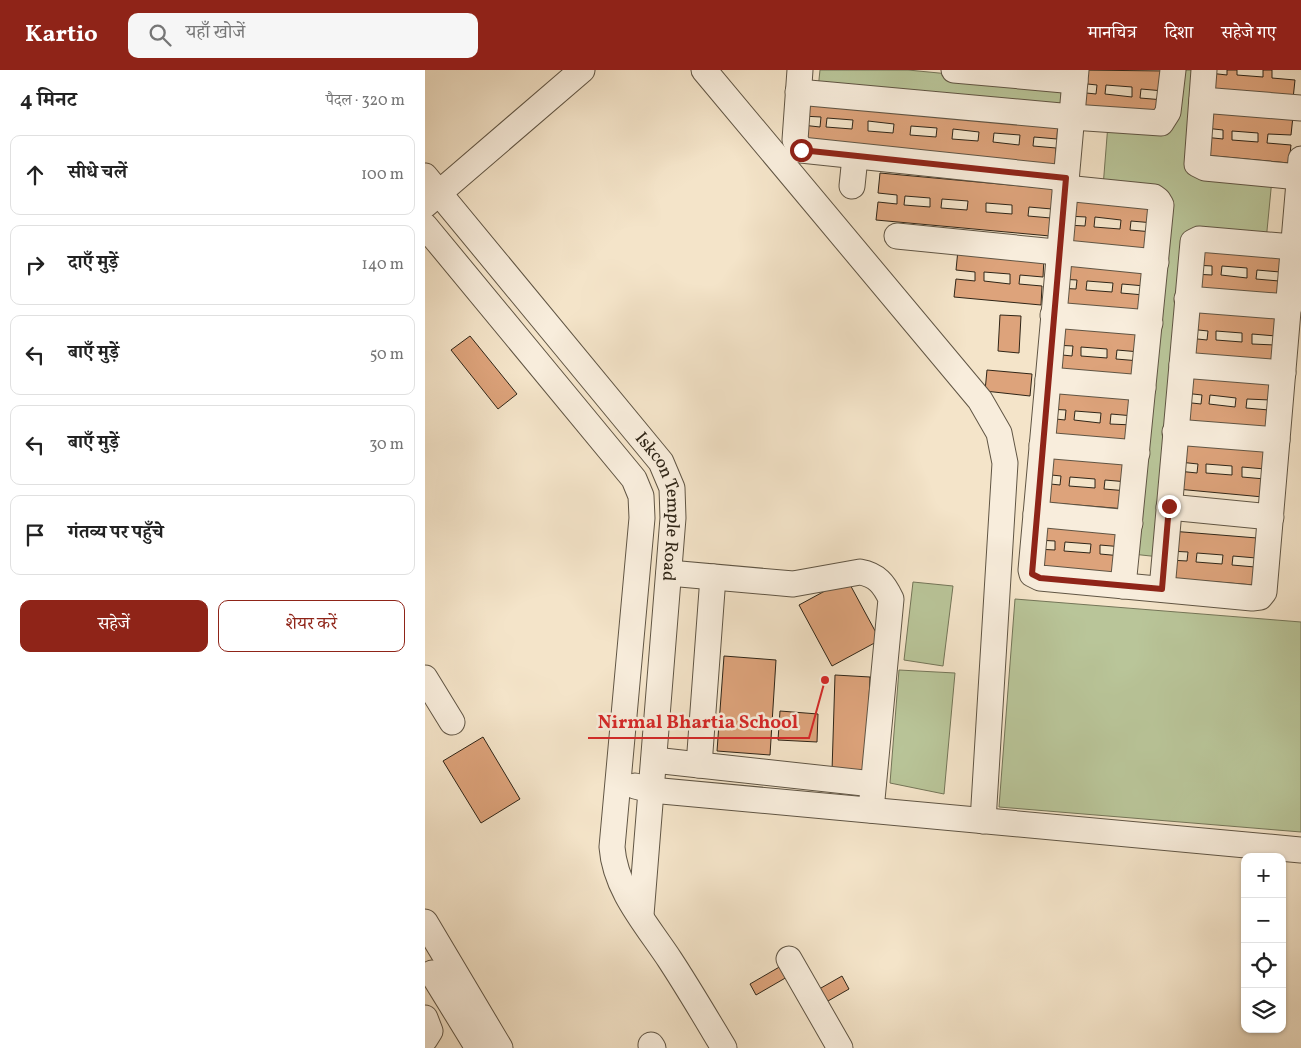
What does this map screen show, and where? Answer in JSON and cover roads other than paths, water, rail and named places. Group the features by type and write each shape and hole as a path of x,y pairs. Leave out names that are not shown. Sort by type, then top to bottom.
{"street":[{"path":"430,192 582,70"},
{"path":"704,70 980,400 999,433 1005,463 983,821"},
{"path":"954,70 1075,75 1032,574 1040,578 1260,597 1265,586 1300,168 1200,166 1197,164 1205,70"},
{"path":"1123,586 1161,211 1159,200 1154,197 1065,183 806,152 796,146 795,140 799,81 1071,117 1161,123 1168,112 1173,70"},
{"path":"1202,100 1301,108"},
{"path":"852,186 855,157"},
{"name":"Iskcon Temple Road","path":"430,192 661,462 672,488 673,518 641,915"},
{"name":"Iskcon Temple Road","path":"425,226 634,479 641,496 642,518 612,847 613,863 625,892 724,1048"},
{"path":"897,236 1156,262"},
{"path":"1162,589 1191,246 1196,240 1293,247"},
{"path":"1187,299 1289,307"},
{"path":"1053,315 1150,323"},
{"path":"1181,366 1283,372"},
{"path":"1048,380 1143,388"},
{"path":"1175,432 1277,440"},
{"path":"1042,446 1137,453"},
{"path":"1169,506 1271,517"},
{"path":"1036,514 1129,523"},
{"path":"669,573 793,584 860,572 871,574 880,580 891,598 871,810"},
{"path":"699,765 713,577"},
{"path":"425,678 452,722"},
{"path":"654,760 873,784"},
{"path":"618,781 651,790 1301,850"},
{"path":"425,922 466,1010 478,1048"},
{"path":"789,959 839,1048"},
{"path":"427,971 500,1048"},
{"path":"425,1018 429,1024 430,1031 425,1039"}],"place":[{"name":"Nirmal Bhartia School","path":"825,680"}]}
